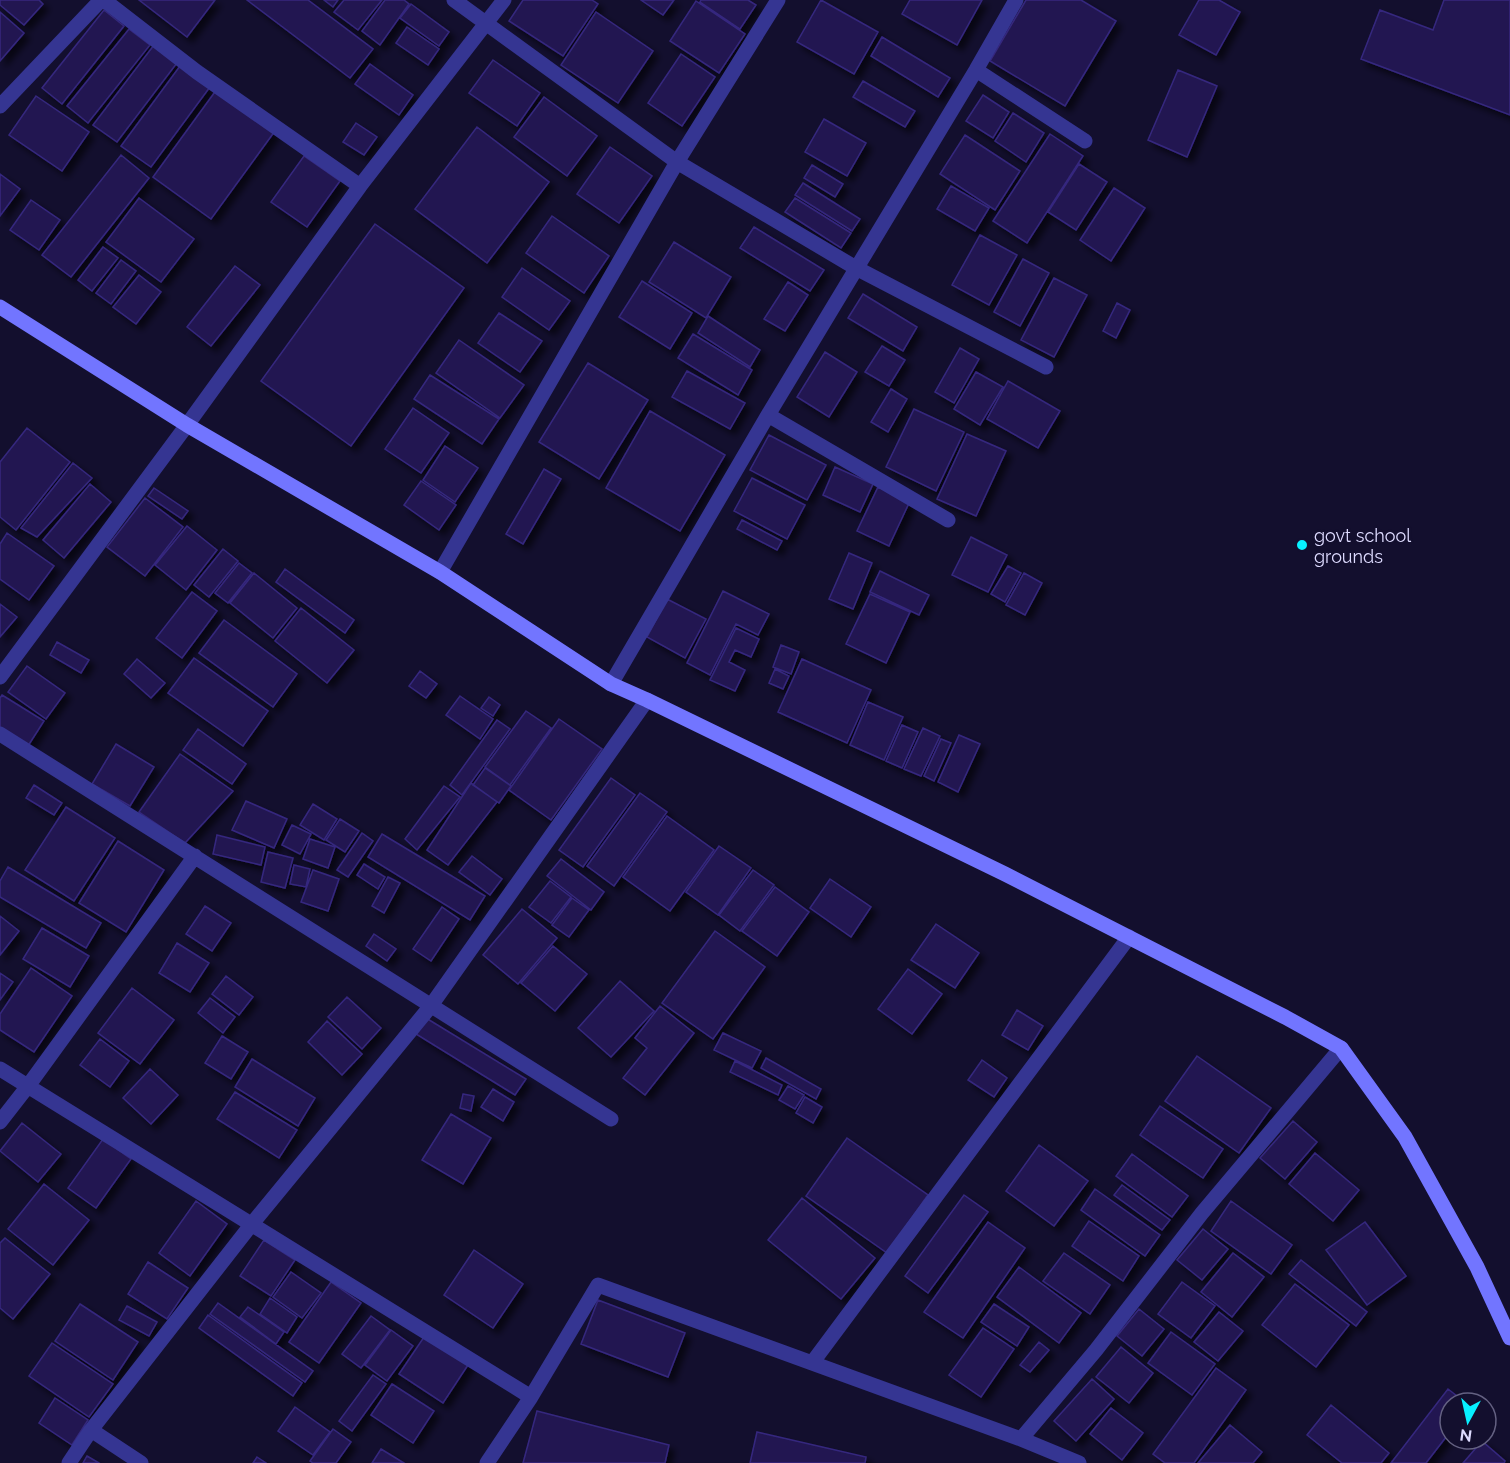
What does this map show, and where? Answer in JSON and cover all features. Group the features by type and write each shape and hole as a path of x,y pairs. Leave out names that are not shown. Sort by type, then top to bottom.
{"main road":[{"path":"0,307 187,425 440,572 610,684 1005,874 1341,1048 1405,1137 1478,1267 1510,1338"}],"street":[{"path":"0,106 103,0 197,72 360,186"},
{"path":"454,0 677,162 856,268 1046,367"},
{"path":"0,677 187,425 360,186 504,0"},
{"path":"440,572 677,162 778,0"},
{"path":"610,684 1016,0"},
{"path":"976,70 1085,141"},
{"path":"768,415 948,519"},
{"path":"69,1463 91,1431 251,1225 430,1007 647,700"},
{"path":"0,734 611,1119"},
{"path":"0,1122 195,856"},
{"path":"812,1363 1129,937"},
{"path":"1021,1439 1096,1350 1202,1213 1341,1048"},
{"path":"0,1069 531,1397"},
{"path":"487,1463 531,1397 598,1286 1021,1439 1079,1463"},
{"path":"91,1431 141,1463"}],"building":[{"path":"0,0 39,0 43,4 24,25 0,5"},
{"path":"139,0 215,0 187,37"},
{"path":"247,0 308,0 373,49 350,78"},
{"path":"324,0 338,0 333,7"},
{"path":"344,0 382,0 358,30 334,12"},
{"path":"385,0 404,0 409,4 380,45 362,31"},
{"path":"523,0 592,0 598,4 563,56 509,21"},
{"path":"641,0 674,0 663,15"},
{"path":"701,0 748,0 756,5 740,29 700,2"},
{"path":"821,0 878,32 854,74 797,42"},
{"path":"910,0 982,0 957,45 902,14"},
{"path":"1026,0 1081,0 1116,21 1065,106 990,61"},
{"path":"1199,0 1219,0 1240,12 1216,55 1179,35"},
{"path":"1444,0 1510,0 1510,115 1361,59 1380,10 1433,30"},
{"path":"696,1 745,34 719,73 670,41"},
{"path":"411,4 449,32 439,46 400,18"},
{"path":"104,10 124,26 62,104 42,88"},
{"path":"0,12 24,33 0,61"},
{"path":"596,12 653,51 618,103 561,65"},
{"path":"407,27 439,49 428,65 396,43"},
{"path":"129,29 150,45 88,123 67,106"},
{"path":"882,37 950,78 938,97 871,56"},
{"path":"154,45 177,63 117,142 93,125"},
{"path":"681,54 715,77 682,126 648,103"},
{"path":"493,60 540,93 517,126 469,93"},
{"path":"370,64 413,95 399,115 355,84"},
{"path":"180,66 210,87 151,167 121,146"},
{"path":"1178,70 1217,86 1187,157 1148,140"},
{"path":"863,81 915,111 905,127 853,97"},
{"path":"217,89 275,131 211,219 153,177"},
{"path":"983,95 1009,112 993,138 966,121"},
{"path":"36,96 89,132 62,171 9,135"},
{"path":"544,97 597,136 567,176 514,137"},
{"path":"1013,113 1044,133 1026,162 995,141"},
{"path":"824,119 866,143 847,176 805,152"},
{"path":"356,123 377,137 364,155 343,142"},
{"path":"477,127 549,182 487,263 415,209"},
{"path":"1050,134 1083,156 1027,243 993,221"},
{"path":"965,135 1020,171 995,210 940,174"},
{"path":"610,147 652,176 619,223 577,194"},
{"path":"121,155 149,178 71,277 42,255"},
{"path":"304,156 340,181 307,227 271,202"},
{"path":"1079,164 1107,182 1076,230 1048,212"},
{"path":"812,165 843,184 835,197 804,178"},
{"path":"0,174 20,189 0,216"},
{"path":"803,183 860,219 852,231 795,195"},
{"path":"951,186 989,208 975,231 937,209"},
{"path":"1114,188 1145,208 1111,261 1080,240"},
{"path":"139,198 194,239 161,282 106,242"},
{"path":"795,198 851,233 841,248 785,212"},
{"path":"31,200 60,220 39,250 10,230"},
{"path":"552,216 609,256 584,293 526,253"},
{"path":"375,224 464,288 351,446 261,381"},
{"path":"754,227 824,270 810,291 740,248"},
{"path":"980,235 1017,255 989,305 952,285"},
{"path":"674,242 731,277 706,318 649,282"},
{"path":"103,247 118,258 92,291 78,280"},
{"path":"1023,259 1049,273 1020,326 994,312"},
{"path":"121,260 136,271 111,304 96,293"},
{"path":"235,266 260,285 211,346 187,327"},
{"path":"522,268 570,301 549,330 502,297"},
{"path":"139,275 161,292 136,324 113,307"},
{"path":"1054,278 1087,295 1054,357 1021,340"},
{"path":"642,281 692,313 670,349 619,317"},
{"path":"788,282 808,295 785,331 764,319"},
{"path":"863,294 917,327 903,351 848,318"},
{"path":"1117,303 1130,310 1116,338 1103,331"},
{"path":"499,313 542,341 520,372 478,343"},
{"path":"708,316 760,350 750,367 698,333"},
{"path":"693,334 752,370 738,395 678,358"},
{"path":"459,340 524,385 500,418 436,373"},
{"path":"882,346 905,360 889,386 865,372"},
{"path":"960,348 979,359 954,403 935,392"},
{"path":"825,352 857,372 829,417 797,397"},
{"path":"588,363 648,400 599,479 539,442"},
{"path":"687,371 745,403 730,429 672,397"},
{"path":"976,372 1003,387 980,425 954,409"},
{"path":"430,375 499,419 482,444 414,399"},
{"path":"1008,381 1060,411 1038,448 987,419"},
{"path":"891,389 907,399 888,432 871,422"},
{"path":"413,408 449,433 421,473 385,449"},
{"path":"914,409 964,432 936,491 886,467"},
{"path":"650,411 725,455 680,531 606,488"},
{"path":"27,428 70,462 16,530 0,517 0,462"},
{"path":"967,434 1006,451 976,516 937,499"},
{"path":"769,435 826,465 807,500 750,470"},
{"path":"445,446 478,468 455,502 423,480"},
{"path":"73,463 92,478 37,537 21,528"},
{"path":"835,467 873,484 860,512 823,495"},
{"path":"544,469 561,479 523,544 506,534"},
{"path":"752,478 805,505 787,539 734,511"},
{"path":"421,481 456,505 439,530 404,505"},
{"path":"90,484 111,502 64,558 43,540"},
{"path":"878,487 910,501 889,546 857,531"},
{"path":"154,488 188,511 182,519 148,496"},
{"path":"145,498 183,527 145,576 107,547"},
{"path":"742,520 782,541 777,550 737,529"},
{"path":"187,526 217,550 186,590 155,565"},
{"path":"7,533 54,566 29,600 0,579 0,544"},
{"path":"971,537 1007,555 988,592 952,575"},
{"path":"223,549 238,561 209,597 194,585"},
{"path":"849,553 872,563 853,609 829,599"},
{"path":"239,563 252,573 228,603 215,593"},
{"path":"1008,566 1021,573 1005,602 991,594"},
{"path":"285,569 354,620 345,633 276,582"},
{"path":"880,571 929,595 919,615 870,592"},
{"path":"254,573 297,608 273,638 230,603"},
{"path":"1024,573 1042,583 1025,615 1006,605"},
{"path":"723,591 769,614 758,635 736,624 710,675 687,663"},
{"path":"192,592 217,611 182,658 156,638"},
{"path":"870,594 910,612 886,663 846,644"},
{"path":"667,599 706,619 685,658 647,637"},
{"path":"0,604 17,617 0,637"},
{"path":"301,608 354,650 327,683 275,641"},
{"path":"224,620 297,674 273,707 199,653"},
{"path":"736,628 759,639 751,657 735,650 729,662 745,670 735,691 710,680"},
{"path":"57,642 89,660 81,673 50,655"},
{"path":"781,645 799,652 791,674 773,667"},
{"path":"194,658 268,711 243,746 168,693"},
{"path":"137,659 165,683 151,698 124,674"},
{"path":"802,659 871,690 847,743 778,712"},
{"path":"27,666 65,693 46,719 8,692"},
{"path":"775,669 789,676 783,689 769,683"},
{"path":"420,671 437,684 426,698 409,686"},
{"path":"2,695 44,721 28,746 0,728 0,698"},
{"path":"460,696 493,719 480,739 446,715"},
{"path":"489,697 500,705 493,716 481,708"},
{"path":"868,702 903,717 884,760 850,745"},
{"path":"526,711 551,728 510,785 485,767"},
{"path":"559,719 602,749 551,820 509,790"},
{"path":"497,720 510,729 462,795 450,785"},
{"path":"902,725 918,732 902,768 886,761"},
{"path":"923,728 940,736 921,776 904,769"},
{"path":"198,729 246,764 232,784 183,750"},
{"path":"959,735 980,744 958,792 938,782"},
{"path":"941,739 951,743 934,781 924,776"},
{"path":"116,744 154,767 130,806 92,784"},
{"path":"180,754 233,791 185,843 139,812"},
{"path":"485,768 511,786 499,803 473,785"},
{"path":"611,778 635,795 583,867 559,850"},
{"path":"471,783 497,802 448,865 427,850"},
{"path":"34,785 62,803 54,815 26,798"},
{"path":"444,786 460,797 417,850 405,839"},
{"path":"640,793 667,812 614,886 587,866"},
{"path":"246,801 287,819 274,848 232,830"},
{"path":"313,804 337,819 324,840 300,825"},
{"path":"66,807 115,838 74,901 25,870"},
{"path":"667,816 714,850 670,911 623,877"},
{"path":"340,819 359,831 345,852 326,840"},
{"path":"292,825 311,834 300,854 282,845"},
{"path":"362,833 373,841 348,877 337,870"},
{"path":"382,834 485,896 470,920 368,857"},
{"path":"217,835 265,847 261,865 213,854"},
{"path":"310,839 335,847 328,868 303,859"},
{"path":"118,841 164,870 126,932 79,903"},
{"path":"719,846 751,868 718,915 686,892"},
{"path":"268,852 293,858 285,888 261,882"},
{"path":"472,856 502,879 490,895 459,872"},
{"path":"561,859 604,892 591,910 547,876"},
{"path":"364,864 385,877 378,889 357,875"},
{"path":"294,865 310,869 306,887 290,884"},
{"path":"8,867 101,923 86,948 0,897 0,881"},
{"path":"313,870 339,879 328,911 301,902"},
{"path":"753,870 774,885 740,931 719,915"},
{"path":"388,877 400,883 384,913 372,906"},
{"path":"830,879 871,907 851,937 810,908"},
{"path":"550,881 571,897 551,923 529,907"},
{"path":"775,887 809,912 777,956 742,931"},
{"path":"572,898 589,910 569,937 552,925"},
{"path":"205,906 231,923 212,951 186,934"},
{"path":"442,907 459,919 431,961 413,949"},
{"path":"522,909 557,938 518,984 483,955"},
{"path":"0,916 19,931 0,955"},
{"path":"936,924 979,953 955,988 911,960"},
{"path":"42,928 89,956 70,987 23,959"},
{"path":"715,931 765,967 713,1039 662,1003"},
{"path":"374,934 396,949 387,961 366,946"},
{"path":"177,943 209,963 190,992 159,973"},
{"path":"553,946 587,974 555,1011 521,983"},
{"path":"31,968 72,996 34,1052 0,1030 0,1014"},
{"path":"908,969 942,994 912,1034 878,1009"},
{"path":"0,973 13,982 0,1000"},
{"path":"226,976 253,997 239,1015 212,994"},
{"path":"620,981 654,1011 611,1057 578,1028"},
{"path":"132,988 174,1020 140,1064 98,1033"},
{"path":"347,997 381,1028 362,1049 328,1017"},
{"path":"210,998 235,1017 223,1033 198,1013"},
{"path":"660,1006 694,1033 645,1095 623,1078 647,1048 635,1038"},
{"path":"1017,1010 1043,1026 1028,1050 1002,1035"},
{"path":"426,1018 526,1079 515,1095 416,1034"},
{"path":"327,1021 362,1054 342,1075 308,1042"},
{"path":"723,1033 761,1051 752,1068 714,1050"},
{"path":"222,1036 248,1052 231,1079 205,1063"},
{"path":"100,1039 129,1061 110,1087 80,1065"},
{"path":"1197,1056 1271,1108 1239,1153 1165,1101"},
{"path":"766,1058 821,1089 816,1099 761,1068"},
{"path":"252,1059 315,1098 298,1126 235,1087"},
{"path":"982,1060 1007,1078 994,1097 968,1080"},
{"path":"735,1061 782,1085 778,1095 730,1072"},
{"path":"150,1069 178,1095 151,1124 123,1098"},
{"path":"788,1086 804,1095 795,1109 779,1100"},
{"path":"493,1089 514,1102 503,1121 481,1107"},
{"path":"235,1092 297,1130 279,1158 217,1119"},
{"path":"463,1094 474,1096 471,1111 460,1108"},
{"path":"805,1097 822,1107 813,1123 796,1113"},
{"path":"1160,1106 1223,1149 1203,1178 1140,1135"},
{"path":"451,1114 491,1138 463,1184 422,1160"},
{"path":"1293,1121 1317,1142 1285,1179 1260,1158"},
{"path":"22,1123 61,1154 38,1182 0,1151"},
{"path":"847,1138 928,1195 887,1253 806,1196"},
{"path":"103,1139 131,1159 96,1208 68,1188"},
{"path":"1039,1145 1088,1181 1054,1226 1006,1191"},
{"path":"1315,1153 1359,1190 1333,1221 1289,1184"},
{"path":"1132,1154 1188,1196 1172,1217 1116,1176"},
{"path":"44,1184 89,1220 53,1265 8,1229"},
{"path":"1122,1185 1170,1220 1162,1230 1114,1195"},
{"path":"1095,1189 1160,1235 1145,1256 1081,1210"},
{"path":"964,1195 988,1212 928,1293 905,1276"},
{"path":"802,1198 875,1258 841,1299 768,1240"},
{"path":"196,1201 227,1224 190,1276 159,1253"},
{"path":"1231,1201 1292,1245 1271,1274 1211,1231"},
{"path":"1089,1221 1139,1256 1123,1281 1072,1246"},
{"path":"988,1222 1025,1248 963,1338 924,1312"},
{"path":"1365,1222 1406,1276 1367,1305 1326,1250"},
{"path":"1203,1229 1228,1249 1202,1280 1177,1260"},
{"path":"5,1238 50,1274 13,1319 0,1308 0,1243"},
{"path":"264,1240 295,1260 271,1296 240,1276"},
{"path":"474,1250 523,1284 493,1328 444,1295"},
{"path":"1064,1253 1110,1285 1090,1314 1043,1281"},
{"path":"1233,1253 1264,1277 1232,1317 1201,1292"},
{"path":"1301,1260 1367,1312 1356,1326 1289,1274"},
{"path":"148,1262 188,1288 167,1319 128,1294"},
{"path":"1019,1267 1081,1313 1059,1343 997,1297"},
{"path":"291,1272 321,1293 302,1318 273,1297"},
{"path":"331,1282 361,1303 319,1363 289,1342"},
{"path":"1182,1282 1215,1306 1191,1338 1158,1314"},
{"path":"1295,1284 1349,1325 1316,1367 1262,1325"},
{"path":"270,1298 297,1317 287,1333 260,1314"},
{"path":"598,1300 685,1333 668,1377 581,1344"},
{"path":"218,1303 313,1371 305,1382 210,1314"},
{"path":"80,1304 138,1342 113,1380 55,1341"},
{"path":"994,1304 1029,1327 1017,1346 981,1322"},
{"path":"127,1306 157,1322 149,1336 119,1320"},
{"path":"248,1307 284,1332 276,1344 240,1317"},
{"path":"1139,1309 1164,1329 1142,1356 1117,1336"},
{"path":"1219,1312 1243,1331 1218,1361 1194,1342"},
{"path":"208,1315 302,1383 293,1396 199,1328"},
{"path":"371,1316 390,1330 361,1368 342,1354"},
{"path":"983,1328 1014,1349 981,1397 949,1375"},
{"path":"391,1330 413,1346 387,1381 365,1365"},
{"path":"1171,1332 1215,1364 1192,1395 1148,1363"},
{"path":"426,1334 470,1362 443,1403 399,1374"},
{"path":"1039,1342 1049,1350 1030,1372 1020,1365"},
{"path":"52,1343 113,1384 89,1417 29,1376"},
{"path":"1121,1347 1153,1373 1129,1403 1096,1377"},
{"path":"1216,1368 1246,1390 1194,1463 1165,1463 1153,1454"},
{"path":"373,1375 386,1384 352,1431 339,1421"},
{"path":"1092,1379 1114,1399 1076,1441 1054,1421"},
{"path":"392,1384 434,1411 413,1443 371,1415"},
{"path":"55,1398 88,1420 72,1445 39,1423"},
{"path":"1438,1402 1438,1448 1426,1463 1391,1463"},
{"path":"1331,1405 1389,1453 1381,1463 1342,1463 1307,1435"},
{"path":"295,1407 330,1432 313,1455 278,1431"},
{"path":"1111,1408 1143,1433 1122,1460 1090,1434"},
{"path":"537,1411 669,1445 665,1463 523,1463"},
{"path":"1230,1425 1262,1452 1253,1463 1198,1463"},
{"path":"333,1429 351,1442 336,1463 313,1463 310,1461"},
{"path":"757,1432 866,1457 865,1463 750,1463"},
{"path":"381,1449 404,1463 372,1463"},
{"path":"1473,1451 1494,1451 1505,1461 1504,1463 1463,1463"},
{"path":"87,1456 99,1463 83,1463"},
{"path":"257,1457 266,1463 253,1463"}],"place":[{"name":"govt school grounds","path":"1302,545"}]}
